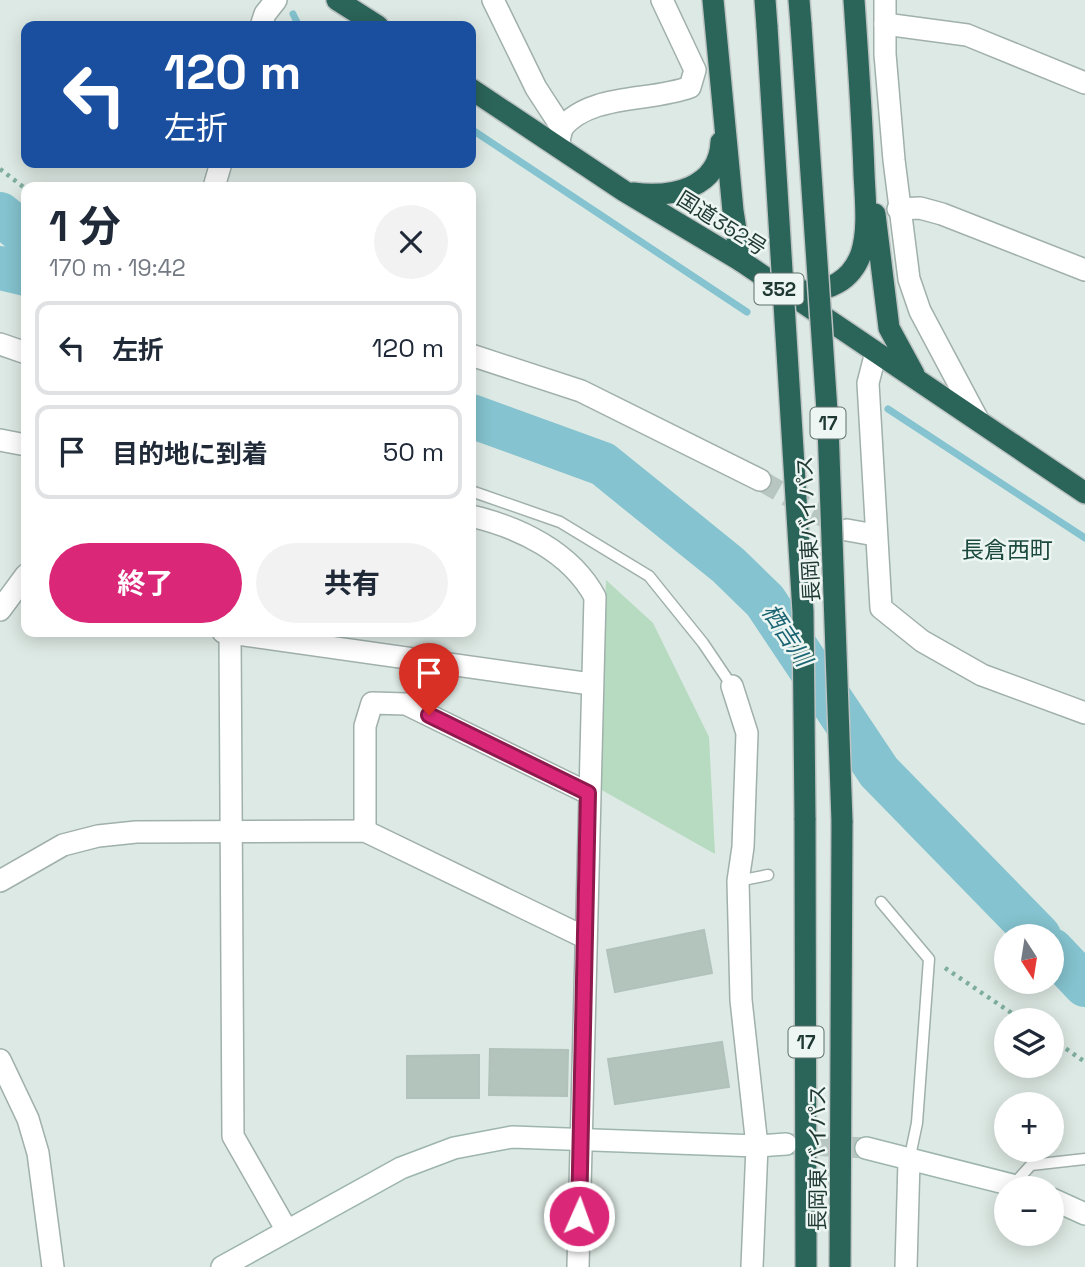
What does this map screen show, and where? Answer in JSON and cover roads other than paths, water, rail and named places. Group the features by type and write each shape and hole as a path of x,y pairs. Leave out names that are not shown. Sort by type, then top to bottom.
{"highway":[{"path":"337,0 370,21"},
{"path":"713,0 723,114 741,261"},
{"name":"長岡東バイパス","path":"765,0 803,612 806,1267"},
{"name":"長岡東バイパス","path":"799,0 828,426 842,821 840,1267"},
{"path":"854,0 885,309 889,328 915,377"},
{"name":"国道352号","path":"476,92 560,137 624,191 741,261 1085,494"},
{"path":"772,284 793,290 825,291 839,284 861,254 865,207 862,94"},
{"path":"624,191 656,196 677,192 704,180 714,168 721,152 723,114"}],"street":[{"path":"263,21 276,0"},
{"path":"493,0 560,137"},
{"path":"560,137 572,116 592,108 690,87 695,70 662,0"},
{"path":"886,0 885,24 898,209 909,279 920,312 978,420"},
{"path":"885,24 967,35 1085,83"},
{"path":"898,209 920,208 942,214 1085,270"},
{"path":"0,344 21,351"},
{"path":"876,352 868,383 881,608 922,641 982,675 1085,713"},
{"path":"476,357 581,391 760,480"},
{"path":"0,440 21,444"},
{"path":"476,517 502,523 572,563 584,576 595,597 584,937 578,1267"},
{"path":"847,530 875,535"},
{"path":"9,601 21,583"},
{"path":"228,637 233,1136 286,1229"},
{"path":"263,637 591,684"},
{"path":"732,686 747,733 743,847 738,881 741,1000 757,1146 752,1267"},
{"path":"365,831 365,726 372,703 406,704 588,793"},
{"path":"0,881 63,845 98,836 136,832 365,831 584,937"},
{"path":"0,1060 28,1119 38,1153 53,1267"},
{"path":"222,1267 286,1229 401,1168 454,1147 512,1137 757,1146 786,1144"},
{"path":"866,1148 994,1180"},
{"path":"905,1267 909,1161"},
{"path":"1064,1204 1085,1214"}],"lane":[{"path":"476,493 560,522 649,576 703,643 732,686"},
{"path":"738,881 768,875"},
{"path":"881,902 929,959 917,1123 909,1161"},
{"path":"1025,1176 1031,1166 1085,1159"}],"waterway":[{"path":"293,14 296,21"},
{"path":"476,132 747,312"},
{"path":"0,214 21,231"},
{"name":"栖吉川","path":"0,268 21,273"},
{"path":"888,409 1085,538"},
{"name":"栖吉川","path":"476,418 603,464 728,565 765,601 879,772 1027,924"},
{"name":"栖吉川","path":"1064,963 1085,985"}],"tunnel":[{"path":"760,480 845,529"},
{"path":"788,1144 866,1148"}],"district":[{"name":"長倉西町","path":"1007,550"}]}
